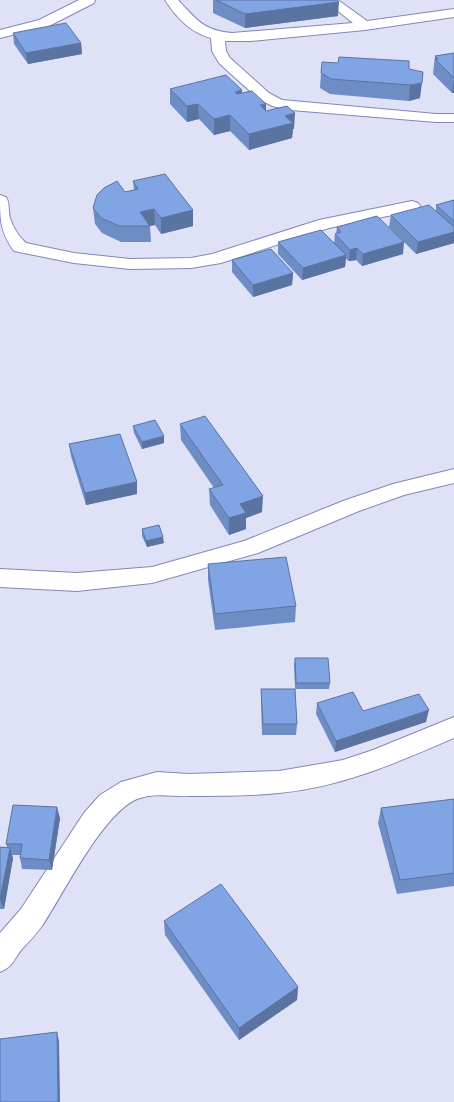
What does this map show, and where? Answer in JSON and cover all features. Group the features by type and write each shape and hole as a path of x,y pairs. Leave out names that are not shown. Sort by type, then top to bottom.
{"street":[{"path":"1,35 44,23 89,0"},
{"path":"171,0 202,31 218,36 241,37 365,26 454,13"},
{"path":"330,0 365,26"},
{"path":"218,36 219,51 224,60 264,96 277,103 291,106 436,118 454,118"},
{"path":"0,200 2,218 13,240 20,246 34,251 74,258 130,264 191,263 215,259 325,224 412,206"},
{"path":"0,578 77,582 152,575 250,547 351,506 400,489 454,476"},
{"path":"0,958 7,946 31,918 93,821 109,803 130,790 157,783 189,785 279,782 342,771 379,759 454,727"}],"building":[{"path":"216,0 337,0 339,2 245,14"},
{"path":"66,23 81,43 26,53 13,33"},
{"path":"454,53 454,78 435,59 438,59 435,56"},
{"path":"339,57 409,61 409,69 423,72 422,83 410,85 331,79 321,73 322,62 338,63"},
{"path":"226,75 242,90 235,92 237,94 252,91 266,104 260,105 266,111 287,106 295,113 285,116 293,123 249,134 230,115 214,119 198,104 187,106 170,89"},
{"path":"165,174 193,210 161,218 154,209 140,212 150,226 119,226 101,218 93,208 97,195 104,188 117,181 125,192 138,189 133,181"},
{"path":"454,200 454,221 436,205"},
{"path":"429,205 454,227 454,232 418,242 391,215"},
{"path":"377,216 404,242 363,254 357,248 350,250 335,234 341,232 337,227"},
{"path":"321,230 346,255 303,268 278,242"},
{"path":"271,249 293,273 253,285 232,260"},
{"path":"205,416 263,496 240,504 246,513 229,518 209,489 223,485 180,424"},
{"path":"155,420 164,436 142,442 133,426"},
{"path":"120,434 137,482 85,493 69,444"},
{"path":"159,525 163,537 146,541 142,529"},
{"path":"286,557 296,606 215,614 208,564"},
{"path":"295,658 328,658 330,683 296,683"},
{"path":"261,689 295,689 297,724 263,724"},
{"path":"353,692 363,711 419,694 429,710 336,741 317,703"},
{"path":"454,799 454,873 400,880 381,808"},
{"path":"13,805 57,807 49,860 20,858 22,844 6,844"},
{"path":"0,847 10,848 0,899"},
{"path":"221,884 298,987 239,1028 164,921"},
{"path":"57,1032 58,1102 0,1102 0,1039"}]}
